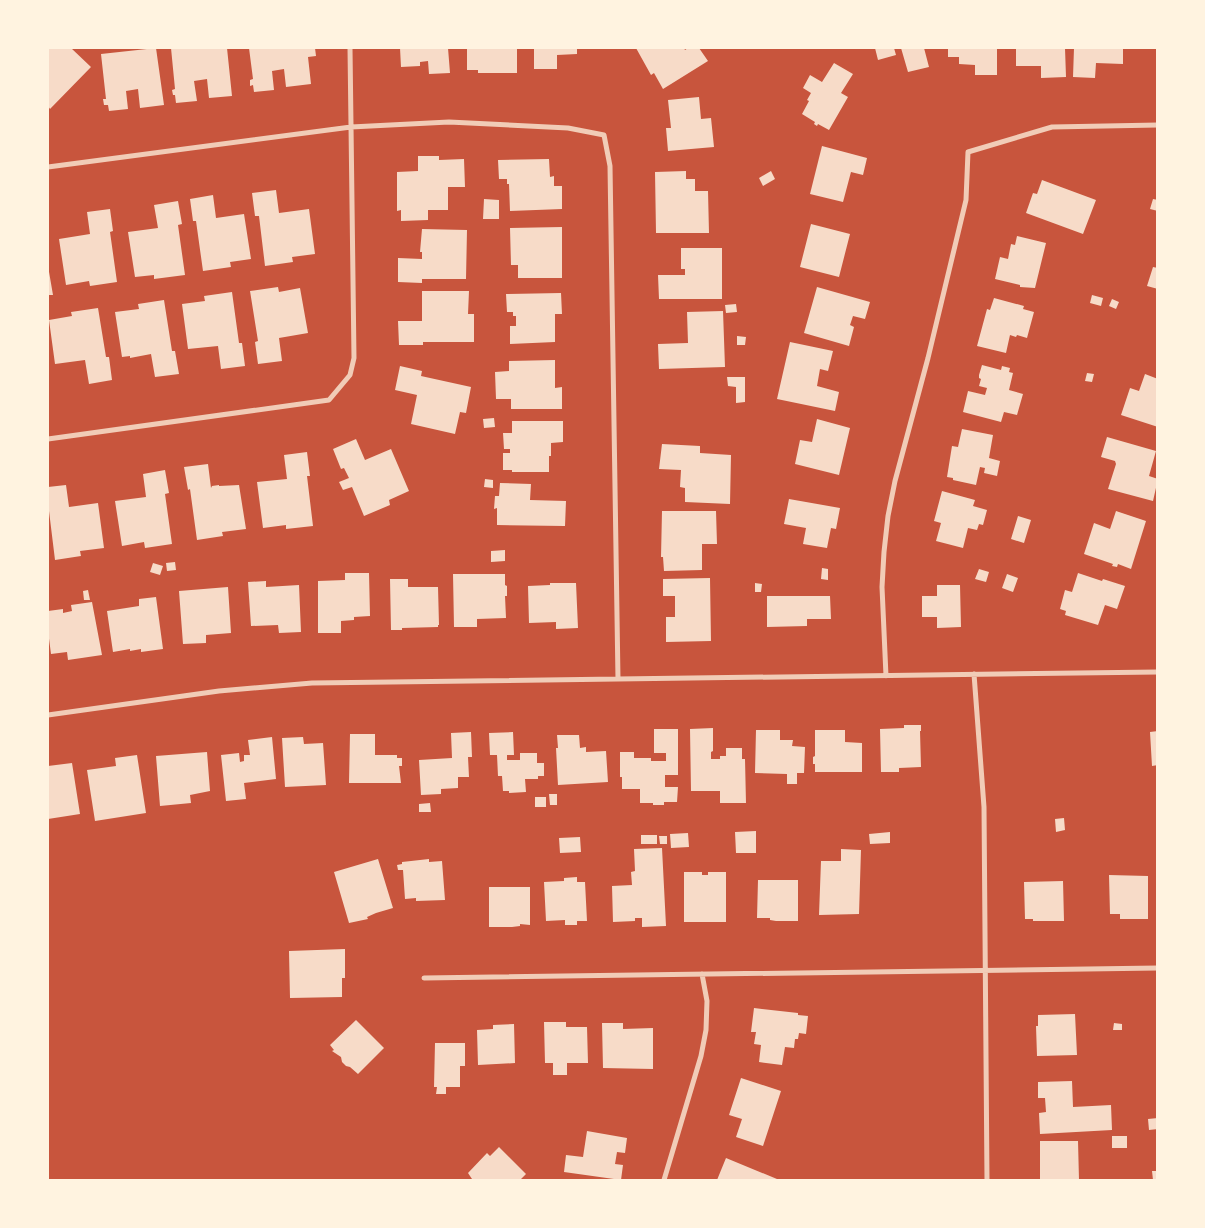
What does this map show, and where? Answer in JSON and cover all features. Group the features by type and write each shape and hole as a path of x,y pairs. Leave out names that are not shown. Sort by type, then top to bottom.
{"street":[{"path":"48,439 330,400 350,375 354,358 350,48"},
{"path":"48,167 350,127 449,122 568,128 604,135 610,166 618,679"},
{"path":"886,676 882,587 888,516 895,481 928,358 966,200 968,152 1052,127 1158,125"},
{"path":"48,716 220,691 312,683 1157,671"},
{"path":"974,674 984,807 987,1180"},
{"path":"424,978 1158,968"},
{"path":"664,1180 701,1056 706,1030 707,1001 702,974"}],"building":[{"path":"48,48 71,48 91,67 50,109 48,106"},
{"path":"156,48 164,105 140,108 138,89 126,91 128,109 109,111 108,105 104,105 103,99 106,99 101,54"},
{"path":"171,48 227,48 232,96 209,98 207,79 194,81 197,101 176,103 172,90 175,89"},
{"path":"249,48 315,48 316,56 308,57 311,84 286,87 284,69 272,71 274,90 254,92 253,85 250,86 250,80 253,79"},
{"path":"400,48 448,48 450,73 429,74 428,61 420,62 420,66 401,67"},
{"path":"467,48 517,48 517,73 478,73 478,70 467,70"},
{"path":"534,48 577,48 577,54 557,55 557,69 534,69"},
{"path":"636,48 684,48 685,50 688,48 699,48 708,61 663,89 654,73 651,75"},
{"path":"875,48 894,48 896,55 878,60"},
{"path":"901,48 924,48 929,67 908,72"},
{"path":"948,48 997,48 997,75 975,75 975,65 959,64 959,57 948,57"},
{"path":"1016,48 1065,48 1066,77 1041,78 1041,66 1016,66"},
{"path":"1074,48 1123,48 1123,64 1096,63 1095,78 1073,77"},
{"path":"834,63 853,74 841,93 848,97 829,130 818,124 817,126 814,124 815,122 802,114 811,93 803,88 810,75 822,82"},
{"path":"699,97 701,119 711,118 714,147 668,151 666,128 671,128 668,100"},
{"path":"822,146 867,158 863,175 851,172 843,202 810,194"},
{"path":"418,156 439,156 439,160 464,159 465,187 448,187 448,210 428,210 428,220 401,221 401,210 397,211 397,172 418,171"},
{"path":"549,159 550,177 554,176 554,186 562,186 562,209 510,211 509,184 507,184 507,179 499,179 498,160"},
{"path":"686,171 686,179 695,179 695,191 708,191 709,233 656,233 655,172"},
{"path":"771,171 775,179 763,186 759,178"},
{"path":"1042,180 1096,200 1083,234 1026,213 1033,193 1037,194"},
{"path":"276,190 279,213 309,209 315,254 292,257 293,262 265,266 259,216 255,216 252,193"},
{"path":"213,195 216,218 244,214 251,259 230,262 231,267 203,271 196,221 193,221 190,199"},
{"path":"484,199 499,200 499,219 483,219"},
{"path":"1153,199 1158,200 1158,211 1150,209"},
{"path":"178,201 182,224 178,225 185,275 154,279 154,275 135,277 128,232 158,228 154,205"},
{"path":"110,209 113,231 110,232 117,282 90,286 89,281 66,285 59,239 90,234 87,212"},
{"path":"811,224 850,234 839,277 800,267"},
{"path":"562,227 562,278 518,278 518,265 511,265 510,228"},
{"path":"422,229 467,230 466,279 422,279 422,283 398,282 398,258 422,259 422,252 420,252"},
{"path":"1017,236 1046,243 1035,288 1020,287 1020,285 995,279 1000,257 1008,259 1011,244 1015,245"},
{"path":"681,248 722,248 722,299 659,299 658,275 685,275 685,269 681,269"},
{"path":"48,266 53,295 48,295"},
{"path":"1153,267 1158,268 1158,289 1147,286"},
{"path":"278,287 279,292 300,288 308,333 279,338 282,361 258,364 255,342 258,341 250,291"},
{"path":"817,287 870,302 865,319 853,316 850,325 854,327 849,346 804,333"},
{"path":"422,291 469,291 468,314 474,314 474,342 423,342 423,345 399,345 398,321 422,321"},
{"path":"232,292 239,343 242,343 245,366 221,369 218,346 188,349 182,304 205,301 204,296"},
{"path":"561,293 562,314 555,314 555,342 510,344 510,326 516,326 516,316 513,316 513,312 507,312 506,294"},
{"path":"1092,295 1103,298 1101,306 1090,303"},
{"path":"994,298 1024,306 1023,309 1034,312 1027,338 1010,335 1006,353 977,346 987,309 990,310"},
{"path":"1112,299 1119,302 1116,309 1109,306"},
{"path":"164,300 172,351 175,351 179,374 155,377 151,354 130,358 130,356 122,357 115,312 139,309 138,304"},
{"path":"736,304 737,312 726,313 725,305"},
{"path":"98,308 112,380 89,384 85,360 55,364 49,320 72,316 71,312"},
{"path":"723,311 725,367 659,369 658,344 688,343 687,312"},
{"path":"737,336 746,337 745,345 737,345"},
{"path":"790,342 833,351 828,371 820,369 817,386 839,392 835,411 777,399"},
{"path":"555,360 555,388 562,387 562,409 511,409 511,399 496,399 495,372 509,371 509,361"},
{"path":"982,365 1001,370 1002,366 1010,368 1009,372 1013,373 1009,390 1023,394 1017,415 1004,412 1001,422 963,412 968,391 985,395 987,388 979,386 981,379 979,375"},
{"path":"400,366 422,371 421,376 471,387 466,413 460,412 455,434 411,424 417,395 395,390"},
{"path":"1087,373 1094,374 1092,382 1085,381"},
{"path":"1145,374 1158,379 1158,427 1121,415 1130,388 1139,391"},
{"path":"727,377 745,377 745,402 736,403 736,387 728,386"},
{"path":"494,418 495,427 484,428 483,419"},
{"path":"817,419 850,428 839,475 795,464 800,440 812,442"},
{"path":"512,421 563,421 563,442 551,443 549,472 512,472 512,470 503,470 503,453 510,453 510,449 504,449 503,433 512,433"},
{"path":"962,429 993,435 989,458 1000,461 997,476 984,473 985,468 980,467 976,485 947,477 952,446 958,447"},
{"path":"1107,437 1156,451 1149,476 1158,479 1153,501 1108,489 1116,464 1115,461 1101,457"},
{"path":"356,439 365,460 391,449 409,491 389,500 390,505 364,516 352,487 343,490 339,482 349,478 344,468 341,469 333,449"},
{"path":"662,444 700,446 700,453 731,455 730,504 685,502 685,488 680,487 681,470 659,469"},
{"path":"307,452 310,476 307,476 313,526 286,529 286,525 263,528 257,482 287,479 284,455"},
{"path":"208,464 211,488 212,486 219,485 239,485 246,529 222,532 223,536 197,540 190,489 188,490 184,467"},
{"path":"165,470 169,493 165,494 172,544 145,548 144,542 122,546 115,501 146,497 143,474"},
{"path":"485,479 493,480 493,488 484,487"},
{"path":"500,483 531,484 530,500 566,501 565,526 497,525 497,508 494,509 495,496 499,496"},
{"path":"66,485 69,507 98,503 104,548 80,551 81,556 55,560 48,511 48,487"},
{"path":"942,491 975,500 973,506 987,510 983,525 979,524 977,530 968,528 963,548 936,541 941,523 934,521"},
{"path":"789,499 840,508 836,529 831,528 827,548 803,544 806,528 784,524"},
{"path":"662,511 716,511 717,544 702,544 702,570 664,571 663,557 661,557"},
{"path":"1116,511 1146,521 1131,569 1118,564 1117,567 1112,566 1113,564 1084,554 1094,523 1110,529"},
{"path":"1018,516 1031,520 1024,543 1011,539"},
{"path":"505,550 505,561 491,562 491,551"},
{"path":"175,562 176,570 167,571 166,563"},
{"path":"153,563 163,566 160,575 150,572"},
{"path":"822,568 828,569 828,580 821,579"},
{"path":"979,569 989,572 986,582 975,579"},
{"path":"345,573 369,573 370,616 354,617 354,620 341,621 341,633 318,633 318,581 345,580"},
{"path":"1078,573 1125,586 1117,609 1105,605 1098,625 1065,615 1066,611 1060,609 1065,590 1072,592"},
{"path":"453,574 505,574 505,585 507,586 507,596 505,596 506,618 477,619 477,627 454,627"},
{"path":"1007,574 1018,578 1013,592 1002,588"},
{"path":"710,578 711,641 666,642 666,617 675,617 675,596 663,596 663,579"},
{"path":"390,579 408,579 408,587 438,587 438,627 391,630"},
{"path":"266,581 266,587 299,585 301,632 279,633 278,625 251,626 248,582"},
{"path":"550,583 576,583 578,628 556,629 556,622 529,623 528,586 550,585"},
{"path":"755,583 762,584 761,592 755,592"},
{"path":"937,585 960,585 961,627 937,628 937,617 922,617 922,596 937,596"},
{"path":"228,587 231,633 206,635 206,643 183,644 179,591"},
{"path":"88,590 90,600 84,600 83,591"},
{"path":"767,596 830,596 831,619 807,619 807,626 767,627"},
{"path":"156,597 163,649 141,652 141,649 130,651 130,649 113,652 107,611 139,606 139,599"},
{"path":"92,602 102,655 68,660 67,652 51,654 48,611 63,609 63,613 72,611 71,605"},
{"path":"904,725 921,725 921,767 899,768 899,772 881,772 880,729 904,728"},
{"path":"713,728 711,759 720,759 720,756 726,756 726,748 742,748 742,759 745,759 746,803 720,803 720,791 691,791 690,729"},
{"path":"654,729 678,729 678,775 665,775 665,787 678,787 677,802 664,802 664,805 640,803 640,789 622,789 622,777 620,777 620,752 634,752 634,758 651,758 651,761 666,761 666,753 654,753"},
{"path":"756,730 780,730 780,740 793,740 792,746 805,747 804,773 797,773 797,784 787,784 787,774 755,773"},
{"path":"815,730 845,730 845,742 862,743 862,772 815,772 813,757 815,756"},
{"path":"1158,731 1158,765 1152,766 1150,732"},
{"path":"471,732 472,757 468,757 469,777 458,777 458,788 441,789 441,794 421,795 419,760 452,758 451,733"},
{"path":"513,732 514,755 507,755 507,760 520,760 520,753 537,753 537,763 544,763 544,776 538,776 538,779 525,779 526,792 509,793 509,791 503,791 502,776 498,776 497,755 490,755 489,733"},
{"path":"350,734 375,734 375,755 397,755 397,758 402,758 402,766 399,766 401,783 349,783"},
{"path":"557,735 579,735 580,748 586,747 586,752 606,751 608,782 558,785"},
{"path":"272,737 276,779 244,783 246,799 226,801 221,755 239,753 240,762 244,761 244,755 250,755 248,740"},
{"path":"303,737 304,744 323,743 326,785 285,787 282,738"},
{"path":"207,752 210,791 190,795 191,803 160,806 156,756"},
{"path":"137,755 146,813 95,821 87,770 116,766 115,758"},
{"path":"72,763 80,814 48,819 48,766"},
{"path":"549,794 557,794 557,805 550,805"},
{"path":"535,797 546,797 546,807 535,807"},
{"path":"430,803 431,812 419,812 419,804"},
{"path":"1064,818 1065,830 1056,832 1055,819"},
{"path":"756,831 756,853 736,853 735,832"},
{"path":"890,832 890,843 870,844 869,834"},
{"path":"688,833 689,847 671,848 670,834"},
{"path":"641,835 657,835 657,844 641,844"},
{"path":"659,836 667,836 667,844 660,844"},
{"path":"580,837 581,852 560,853 559,838"},
{"path":"662,848 666,926 642,927 642,918 635,918 635,921 613,922 612,886 632,885 631,872 635,871 634,849"},
{"path":"841,849 861,850 859,914 819,915 821,861 841,861"},
{"path":"378,859 393,908 376,913 367,917 368,919 349,923 334,872"},
{"path":"429,859 429,862 442,861 445,900 416,901 416,898 405,899 403,870 398,870 397,865 402,864 402,862"},
{"path":"684,872 702,872 702,875 708,875 708,872 726,872 726,922 684,922"},
{"path":"1109,875 1148,876 1148,919 1120,919 1120,914 1110,914"},
{"path":"577,877 577,882 585,882 587,921 577,921 577,925 565,925 565,920 546,921 544,882 564,881 564,878"},
{"path":"758,880 798,880 798,921 776,921 770,920 770,918 757,918"},
{"path":"1063,881 1064,921 1033,921 1033,919 1025,919 1024,882"},
{"path":"489,887 530,887 530,925 489,927"},
{"path":"345,949 345,978 342,978 342,997 290,998 289,951"},
{"path":"754,1008 798,1013 798,1015 808,1016 806,1034 799,1033 798,1039 795,1039 794,1048 785,1047 782,1065 759,1062 761,1045 754,1044 756,1032 751,1032"},
{"path":"1075,1014 1077,1055 1037,1056 1036,1026 1038,1026 1038,1015"},
{"path":"356,1020 384,1048 358,1074 342,1062 341,1057 332,1051 334,1050 330,1045"},
{"path":"544,1022 566,1022 566,1027 587,1027 588,1063 567,1063 567,1075 553,1075 553,1063 545,1063"},
{"path":"602,1023 623,1023 623,1029 653,1028 653,1069 603,1068"},
{"path":"1114,1023 1122,1024 1122,1030 1113,1030"},
{"path":"514,1024 515,1063 478,1065 477,1030 493,1029 493,1025"},
{"path":"435,1043 465,1043 465,1066 460,1066 460,1087 446,1087 446,1094 436,1094 437,1087 434,1087"},
{"path":"741,1078 781,1091 763,1146 736,1137 742,1119 729,1115"},
{"path":"1072,1081 1073,1107 1111,1105 1112,1130 1040,1134 1039,1113 1046,1112 1045,1098 1038,1098 1038,1082"},
{"path":"1158,1118 1158,1129 1149,1130 1148,1119"},
{"path":"587,1131 627,1138 625,1153 617,1152 615,1164 623,1165 621,1180 564,1172 566,1155 583,1157"},
{"path":"1112,1136 1127,1136 1127,1148 1112,1148"},
{"path":"1040,1141 1078,1141 1079,1180 1040,1180"},
{"path":"499,1147 526,1174 520,1180 471,1180 468,1173 487,1153 490,1156"},
{"path":"726,1158 777,1179 717,1180"},
{"path":"1152,1171 1158,1171 1158,1180 1153,1180"}]}
